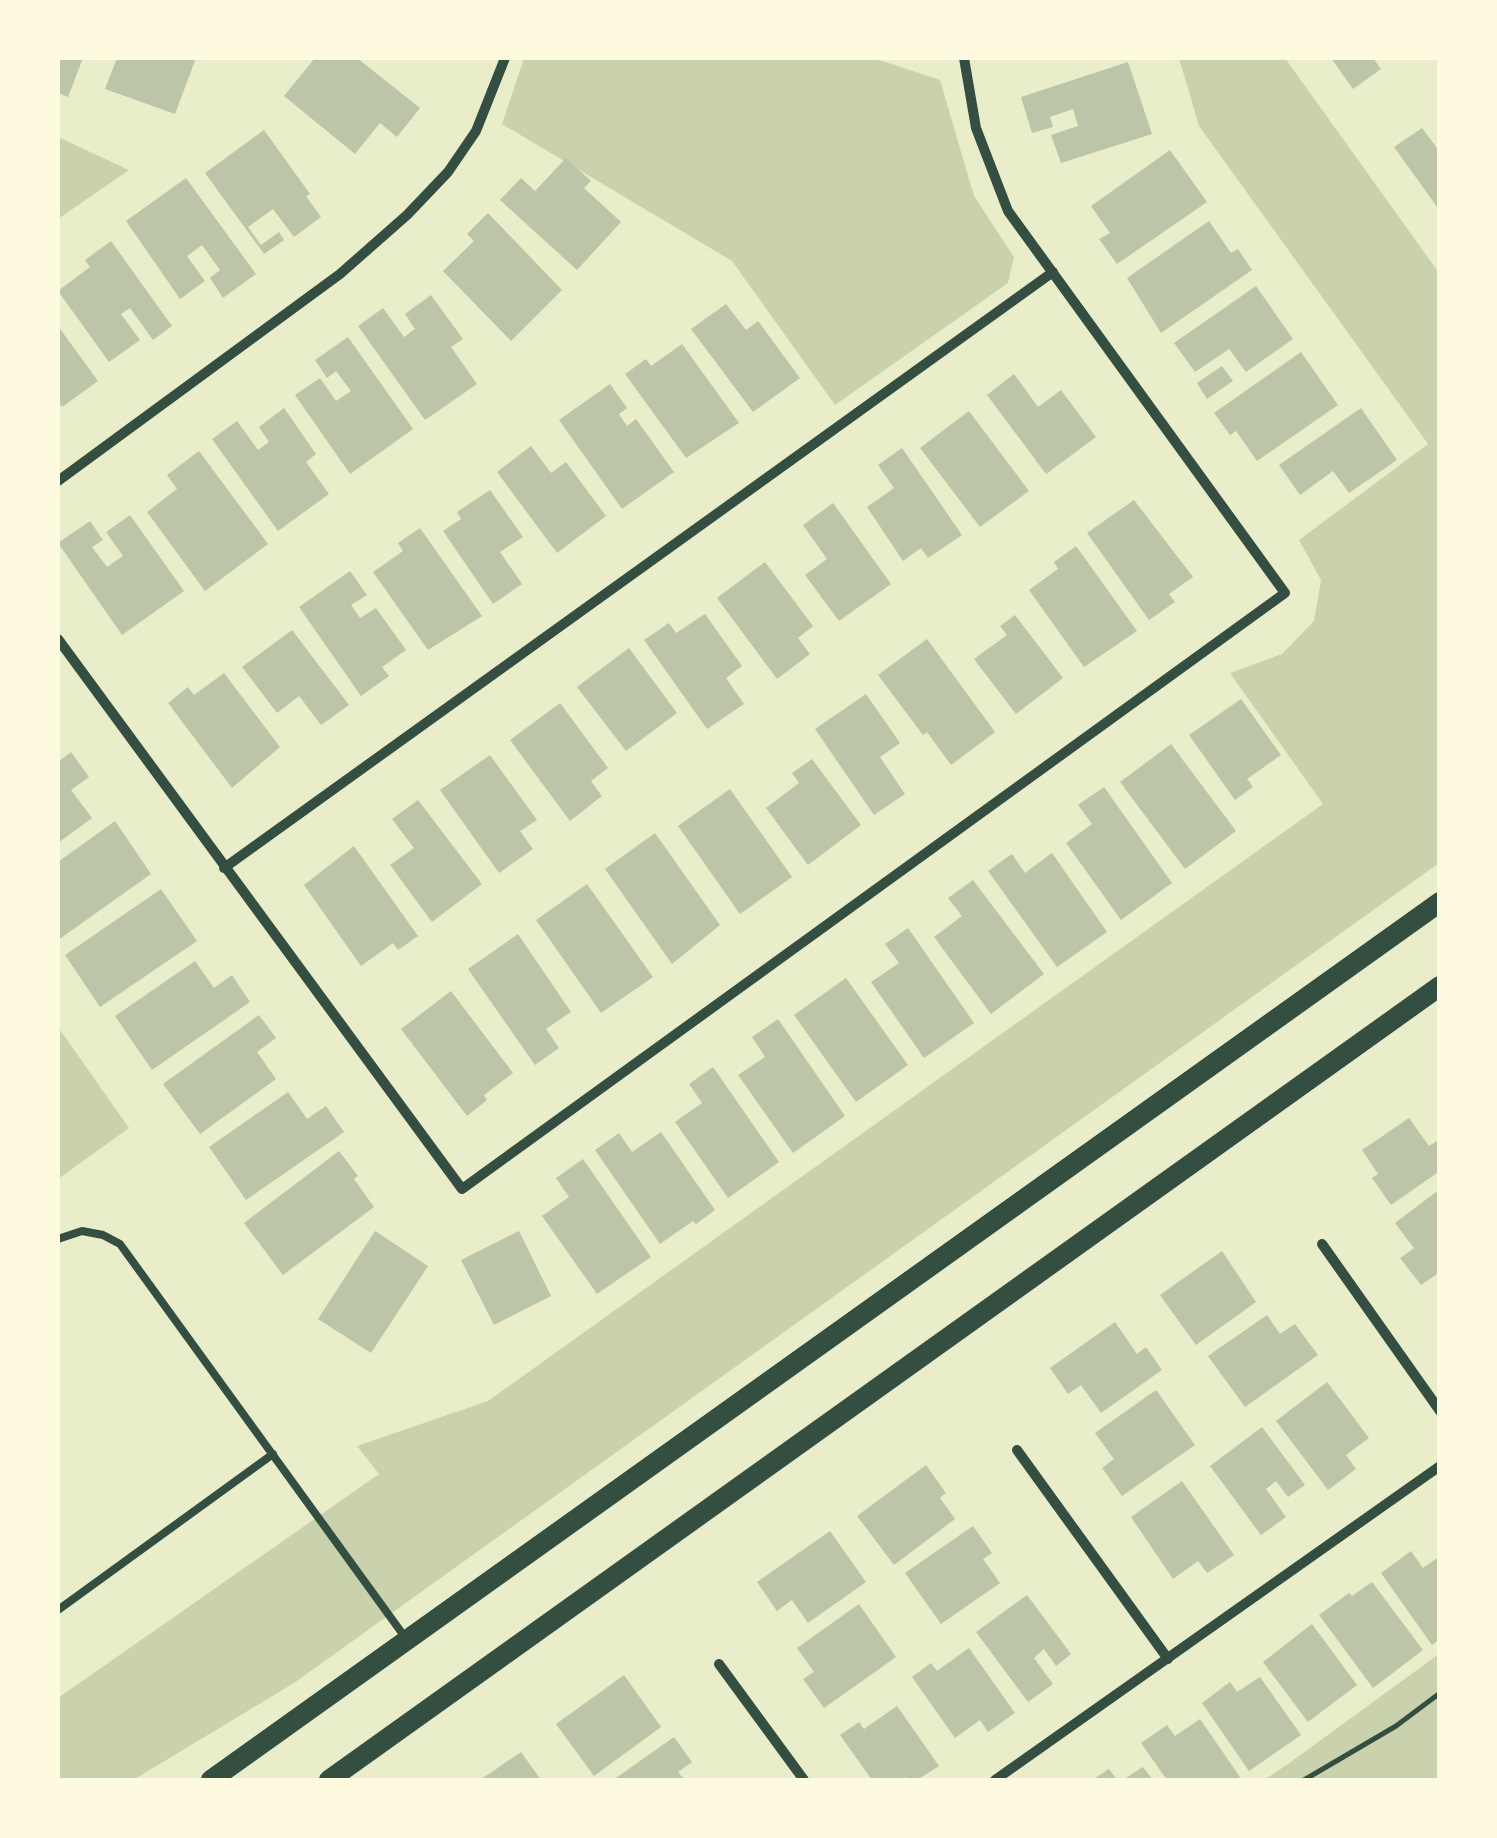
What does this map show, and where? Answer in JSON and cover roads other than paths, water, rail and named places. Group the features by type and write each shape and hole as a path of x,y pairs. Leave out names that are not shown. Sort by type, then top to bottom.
{"main road":[{"path":"211,1780 1440,902"},
{"path":"329,1780 1440,986"}],"street":[{"path":"58,481 340,274 406,215 448,172 476,131 505,58"},
{"path":"58,639 462,1189 1285,593 1008,212 976,128 964,58"},
{"path":"224,868 1053,272"},
{"path":"1322,1244 1440,1411"},
{"path":"1017,1450 1168,1660"},
{"path":"995,1780 1440,1466"},
{"path":"719,1664 804,1780"}],"lane":[{"path":"58,1239 82,1231 103,1234 120,1244 407,1640"},
{"path":"58,1610 273,1454"}]}
